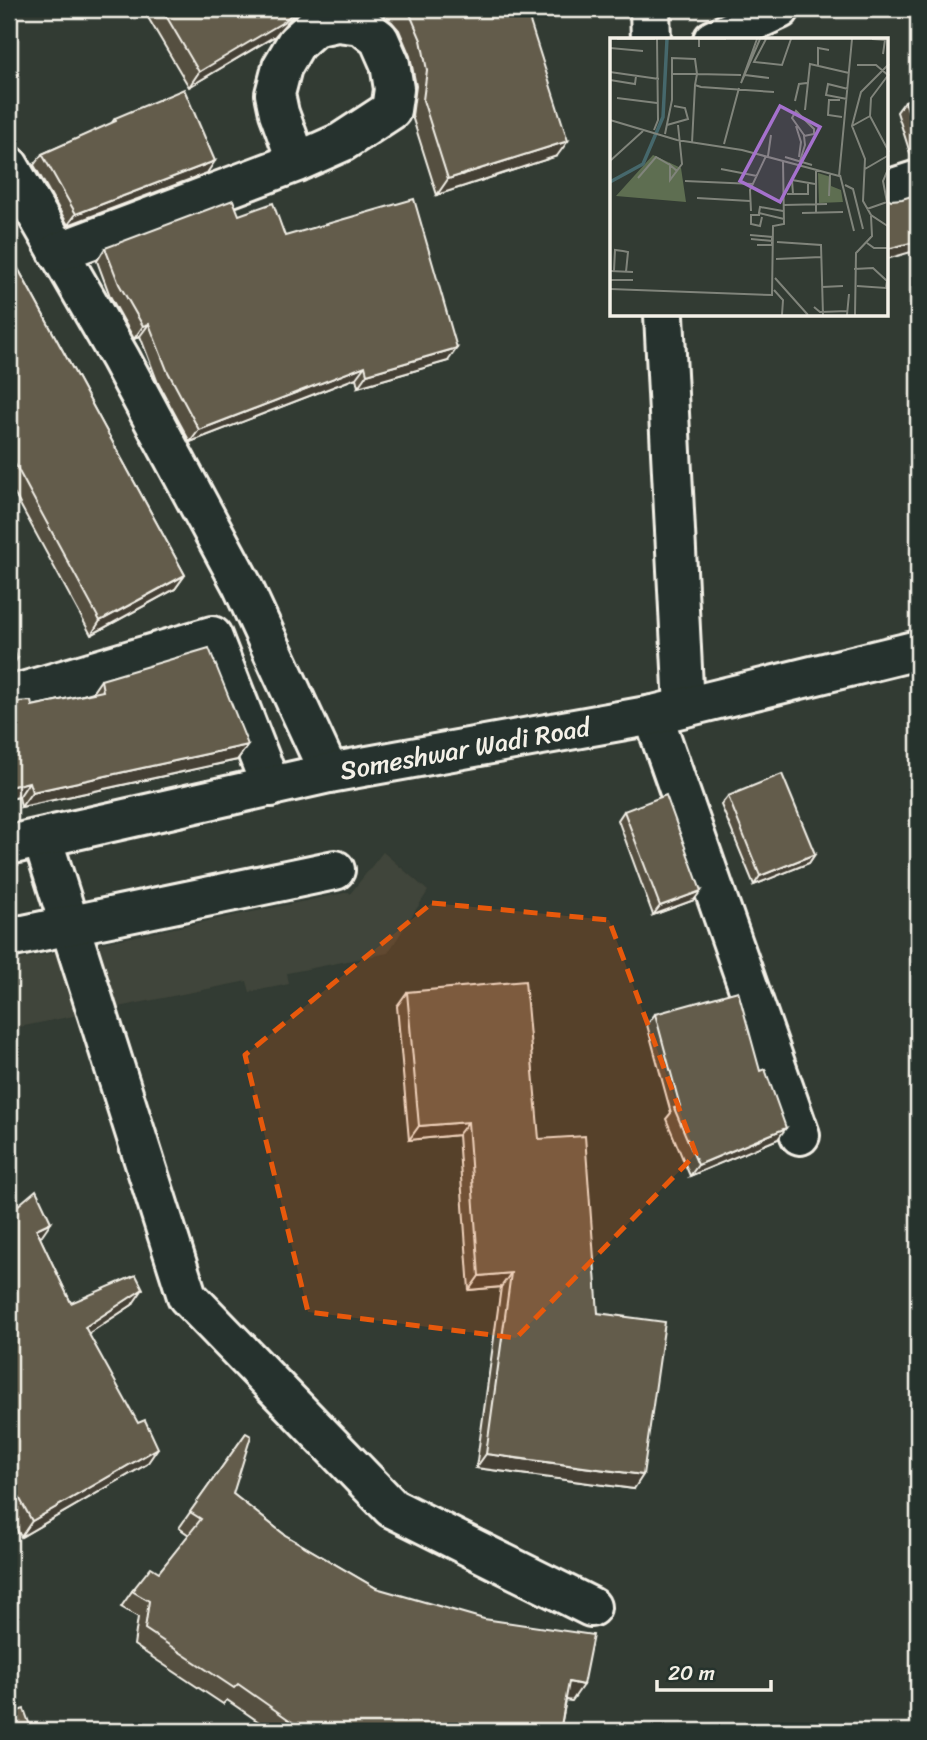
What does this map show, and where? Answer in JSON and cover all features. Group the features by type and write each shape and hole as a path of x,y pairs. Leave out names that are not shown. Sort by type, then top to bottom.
{"street":[{"path":"650,9 651,38"},
{"path":"717,38 780,9"},
{"path":"58,252 297,162"},
{"path":"9,166 120,359 242,585 329,773"},
{"path":"888,190 918,180"},
{"path":"664,317 669,711 800,1135"},
{"path":"9,696 212,636 271,787"},
{"name":"Someshwar Wadi Road","path":"25,842 329,773 669,711 918,650"},
{"path":"25,842 69,926 187,1296 391,1508 591,1608"},
{"path":"9,939 335,870"}],"highlighted area":[{"path":"432,903 609,920 696,1154 516,1338 308,1312 245,1055"}],"shaded area":[{"path":"383,852 428,891 388,953 287,973 289,984 250,992 247,981 9,1029 9,962 349,892 350,894"}],"building":[{"path":"162,9 296,9 285,21 199,72"},
{"path":"406,9 526,9 568,141 448,179 423,100 427,70 421,40"},
{"path":"184,89 215,161 76,214 42,154 116,121 115,118"},
{"path":"918,97 918,142 905,101"},
{"path":"918,194 918,241 888,249 888,198 902,199"},
{"path":"414,199 457,348 367,374 365,366 199,430 167,370 149,324 143,326 119,284 105,248 233,200 239,215 273,203 285,236"},
{"path":"9,252 185,575 100,621 9,453"},
{"path":"9,631 17,659 9,663"},
{"path":"209,648 248,745 32,792 29,782 9,787 9,699 14,702 31,701 32,706 103,691 101,680"},
{"path":"782,774 815,854 760,876 728,796"},
{"path":"666,795 701,891 660,906 624,811"},
{"path":"525,981 539,1139 585,1136 598,1313 665,1322 643,1475 486,1454 511,1273 479,1276 468,1122 419,1126 407,992"},
{"path":"738,991 760,1071 765,1069 786,1128 698,1165 674,1108 680,1106 655,1014"},
{"path":"36,1190 51,1222 36,1229 71,1303 136,1275 143,1289 85,1327 138,1423 145,1420 158,1448 32,1521 9,1479 9,1213"},
{"path":"246,1433 251,1436 233,1494 285,1535 376,1588 484,1619 593,1635 583,1685 569,1682 560,1731 305,1731 238,1684 234,1688 145,1629 149,1601 132,1591 151,1567 159,1572 201,1519 190,1512"},
{"path":"24,1709 32,1731 9,1731 9,1714"}]}
